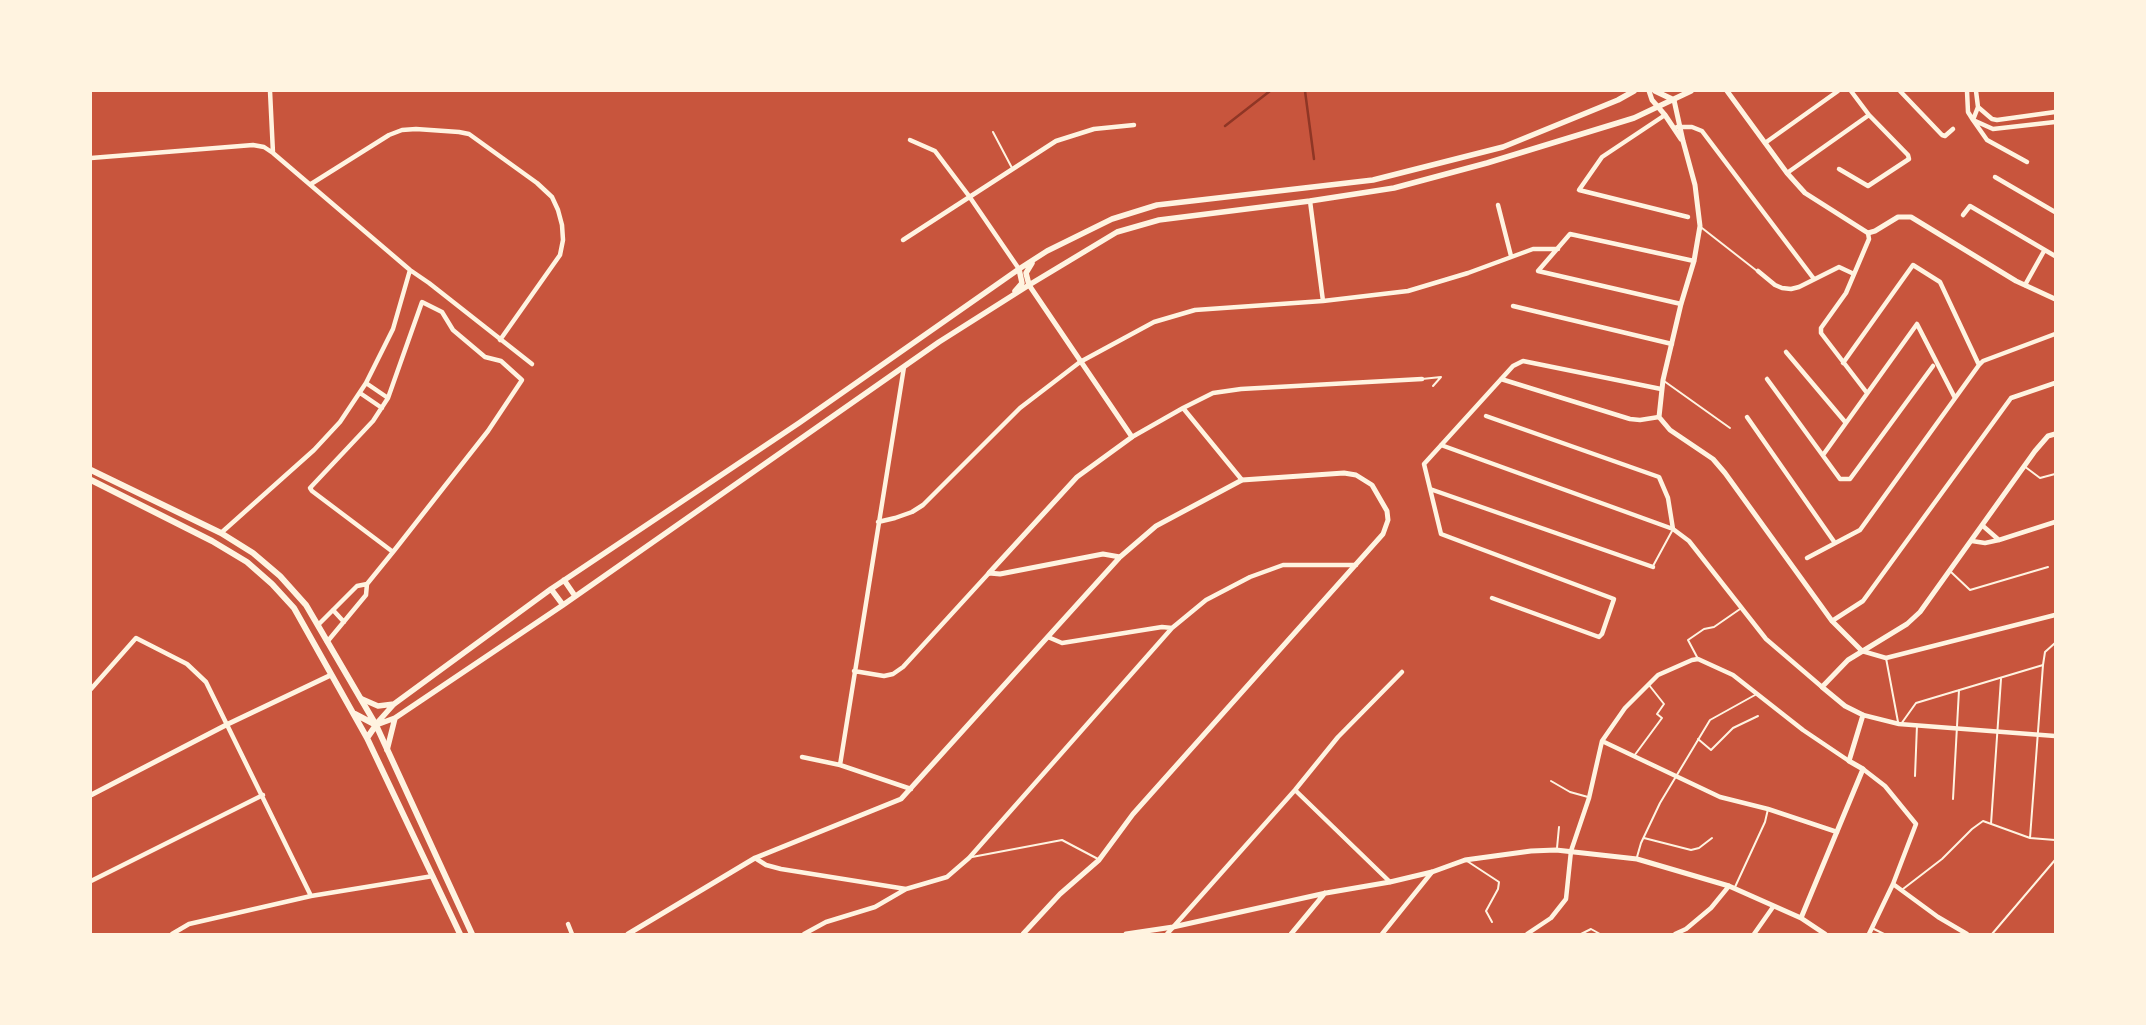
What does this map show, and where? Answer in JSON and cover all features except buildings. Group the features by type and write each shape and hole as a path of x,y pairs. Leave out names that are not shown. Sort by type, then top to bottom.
{"main road":[{"path":"1618,100 1624,91"},
{"path":"367,738 394,704 551,589 799,423 1019,269 1112,219 1157,205 1373,180 1503,147 1618,100 1634,91"},
{"path":"1655,91 1674,100"},
{"path":"353,712 376,725 395,718 575,596 904,366 1029,284 1117,232 1159,220 1310,201 1394,188 1478,166 1634,118 1691,91"},
{"path":"1029,284 1026,273 1035,259"},
{"path":"1011,296 1022,283 1019,269"},
{"path":"91,470 220,533 253,553 280,576 306,605 376,725 472,934"},
{"path":"91,480 212,541 247,562 272,584 294,608 367,738 460,934"},
{"path":"564,580 575,596"},
{"path":"551,589 563,604"},
{"path":"362,699 378,706 394,704"},
{"path":"387,750 395,718"}],"street":[{"path":"270,91 273,152"},
{"path":"1649,91 1657,108 1665,115 1683,141"},
{"path":"1727,91 1787,173 1805,194 1868,233 1875,231 1898,217 1911,217 2025,285 2055,299"},
{"path":"1765,143 1838,91"},
{"path":"1839,168 1868,186 1909,159 1908,155 1869,115 1851,91"},
{"path":"1907,91 1901,93 1942,135 1945,136 1953,129"},
{"path":"1967,91 1968,112 1987,140 2027,162"},
{"path":"1973,120 1978,107 1976,91"},
{"path":"1674,100 1695,185 1700,226 1694,261 1680,304 1663,380 1659,417 1670,430 1713,459 1832,620 1862,651 1886,658 2055,615"},
{"path":"1978,107 1992,119 1998,120 2055,112"},
{"path":"1665,115 1602,157 1579,191 1688,217"},
{"path":"1787,173 1869,115"},
{"path":"1973,120 1999,130 2055,122"},
{"path":"903,240 1056,141 1094,129 1134,125"},
{"path":"1674,128 1680,126 1702,131 1814,279"},
{"path":"311,184 388,135 402,130 416,129 469,134 537,183 552,197 558,210 562,225 560,256 500,340"},
{"path":"910,140 935,150 1019,269"},
{"path":"91,158 253,144 264,147 273,152 311,184 410,270 532,364"},
{"path":"1995,177 2055,212"},
{"path":"1310,201 1323,301"},
{"path":"1498,205 1511,256"},
{"path":"1963,215 1970,206 2055,256"},
{"path":"1866,393 1821,333 1821,328 1846,292 1869,239 1868,233"},
{"path":"1680,304 1538,271 1570,234 1694,261"},
{"path":"878,522 912,512 923,505 1020,408 1080,362 1154,322 1195,310 1323,301 1425,288 1533,249 1558,249"},
{"path":"2025,285 2044,251"},
{"path":"1843,363 1914,266 1940,282 1979,365"},
{"path":"1758,271 1782,288 1799,287 1839,267 1854,274"},
{"path":"220,533 314,450 340,422 366,383 392,328 410,270"},
{"path":"1029,284 1132,437"},
{"path":"318,625 357,586 366,584 393,552 488,431 522,380 501,361 485,357 453,330 442,312 421,302 388,398 373,421 310,488 393,552"},
{"path":"1512,306 1672,344"},
{"path":"1823,455 1917,324 1955,398"},
{"path":"1807,558 1860,530 1983,361 2055,334"},
{"path":"1786,352 1846,423"},
{"path":"1492,598 1599,637 1602,634 1614,599 1441,534 1424,464 1513,366 1526,361 1661,390"},
{"path":"840,765 904,366"},
{"path":"1767,380 1840,479 1850,479 1933,366"},
{"path":"854,671 884,676 893,674 903,666 1077,477 1132,437 1183,408 1213,393 1422,379"},
{"path":"1501,379 1630,419 1640,420 1659,417"},
{"path":"366,383 388,398"},
{"path":"1832,620 1864,601 2011,398 2055,383"},
{"path":"360,393 382,408"},
{"path":"1183,408 1242,480"},
{"path":"1486,416 1659,477 1668,498 1673,529"},
{"path":"1747,417 1835,543"},
{"path":"1822,687 1848,660 1908,624 1920,612 2024,466 2043,441 2048,436 2055,434"},
{"path":"1442,445 1673,529 1689,541 1766,639 1845,706 1863,714 1900,724 2055,736"},
{"path":"628,934 755,858 900,799 1120,557 1156,526 1242,480 1344,474 1356,475 1372,485 1387,511 1388,520 1383,534 1133,814 1099,860 1060,894 1023,934"},
{"path":"1430,489 1653,567"},
{"path":"1972,541 1984,543 1999,540 2055,522"},
{"path":"1983,526 1999,540"},
{"path":"989,573 1000,574 1103,554 1120,557"},
{"path":"804,934 826,922 875,907 906,889 947,877 969,858 1172,628 1206,600 1250,576 1283,565 1356,565"},
{"path":"327,642 366,595 366,584"},
{"path":"333,610 344,622"},
{"path":"1048,637 1062,643 1162,627 1172,628"},
{"path":"91,689 136,638 187,664 206,682 311,896"},
{"path":"1527,934 1551,918 1566,899 1571,851 1589,798 1602,741 1625,708 1658,675 1698,659 1733,675 1802,730 1885,786 1916,824 1893,884 1869,934"},
{"path":"1167,934 1295,790 1338,737 1402,672"},
{"path":"91,795 228,724 332,675"},
{"path":"1850,761 1863,714"},
{"path":"1602,741 1720,797 1768,809 1837,832"},
{"path":"802,757 840,765 911,789"},
{"path":"1801,918 1862,769"},
{"path":"1295,790 1390,882"},
{"path":"91,881 263,795"},
{"path":"1126,934 1174,927 1326,893 1390,882 1432,872 1465,860 1531,851 1556,850 1637,860 1732,887 1801,918 1825,934"},
{"path":"755,858 766,865 781,869 906,889"},
{"path":"1382,934 1432,872"},
{"path":"172,934 189,924 311,896 433,876"},
{"path":"1893,884 1938,918 1967,934"},
{"path":"1675,934 1686,929 1732,887"},
{"path":"1291,934 1326,893"},
{"path":"1754,934 1773,906"},
{"path":"568,924 572,934"}],"lane":[{"path":"993,132 1013,168"},
{"path":"1700,226 1758,271"},
{"path":"1422,379 1440,377 1433,386"},
{"path":"1663,380 1730,428"},
{"path":"2024,466 2040,478 2055,474"},
{"path":"1653,567 1673,529"},
{"path":"1950,572 1970,590 2048,566"},
{"path":"1698,659 1688,640 1704,630 1714,627 1741,608"},
{"path":"2030,838 2042,665 2045,652 2055,643"},
{"path":"1886,658 1900,724"},
{"path":"1900,724 1915,704 2042,665"},
{"path":"1991,824 2001,678"},
{"path":"1634,756 1662,718 1657,714 1664,704 1649,684"},
{"path":"1953,800 1960,690"},
{"path":"1637,860 1644,838 1676,775 1710,720 1758,694"},
{"path":"1698,739 1711,750 1733,728 1758,716"},
{"path":"1915,776 1917,725"},
{"path":"1551,781 1570,792 1589,798"},
{"path":"1732,887 1765,822 1768,809"},
{"path":"1902,891 1942,859 1972,828 1983,821 2030,838 2055,840"},
{"path":"1556,850 1559,827"},
{"path":"1644,838 1691,850 1699,848 1712,838"},
{"path":"969,858 1062,840 1099,860"},
{"path":"1465,860 1499,882 1498,889 1486,911 1492,922"},
{"path":"1992,934 2055,860"},
{"path":"1872,928 1884,934"},
{"path":"1581,934 1591,929 1600,934"}],"waterway":[{"path":"1225,126 1270,91"},
{"path":"1305,91 1314,159"}]}
